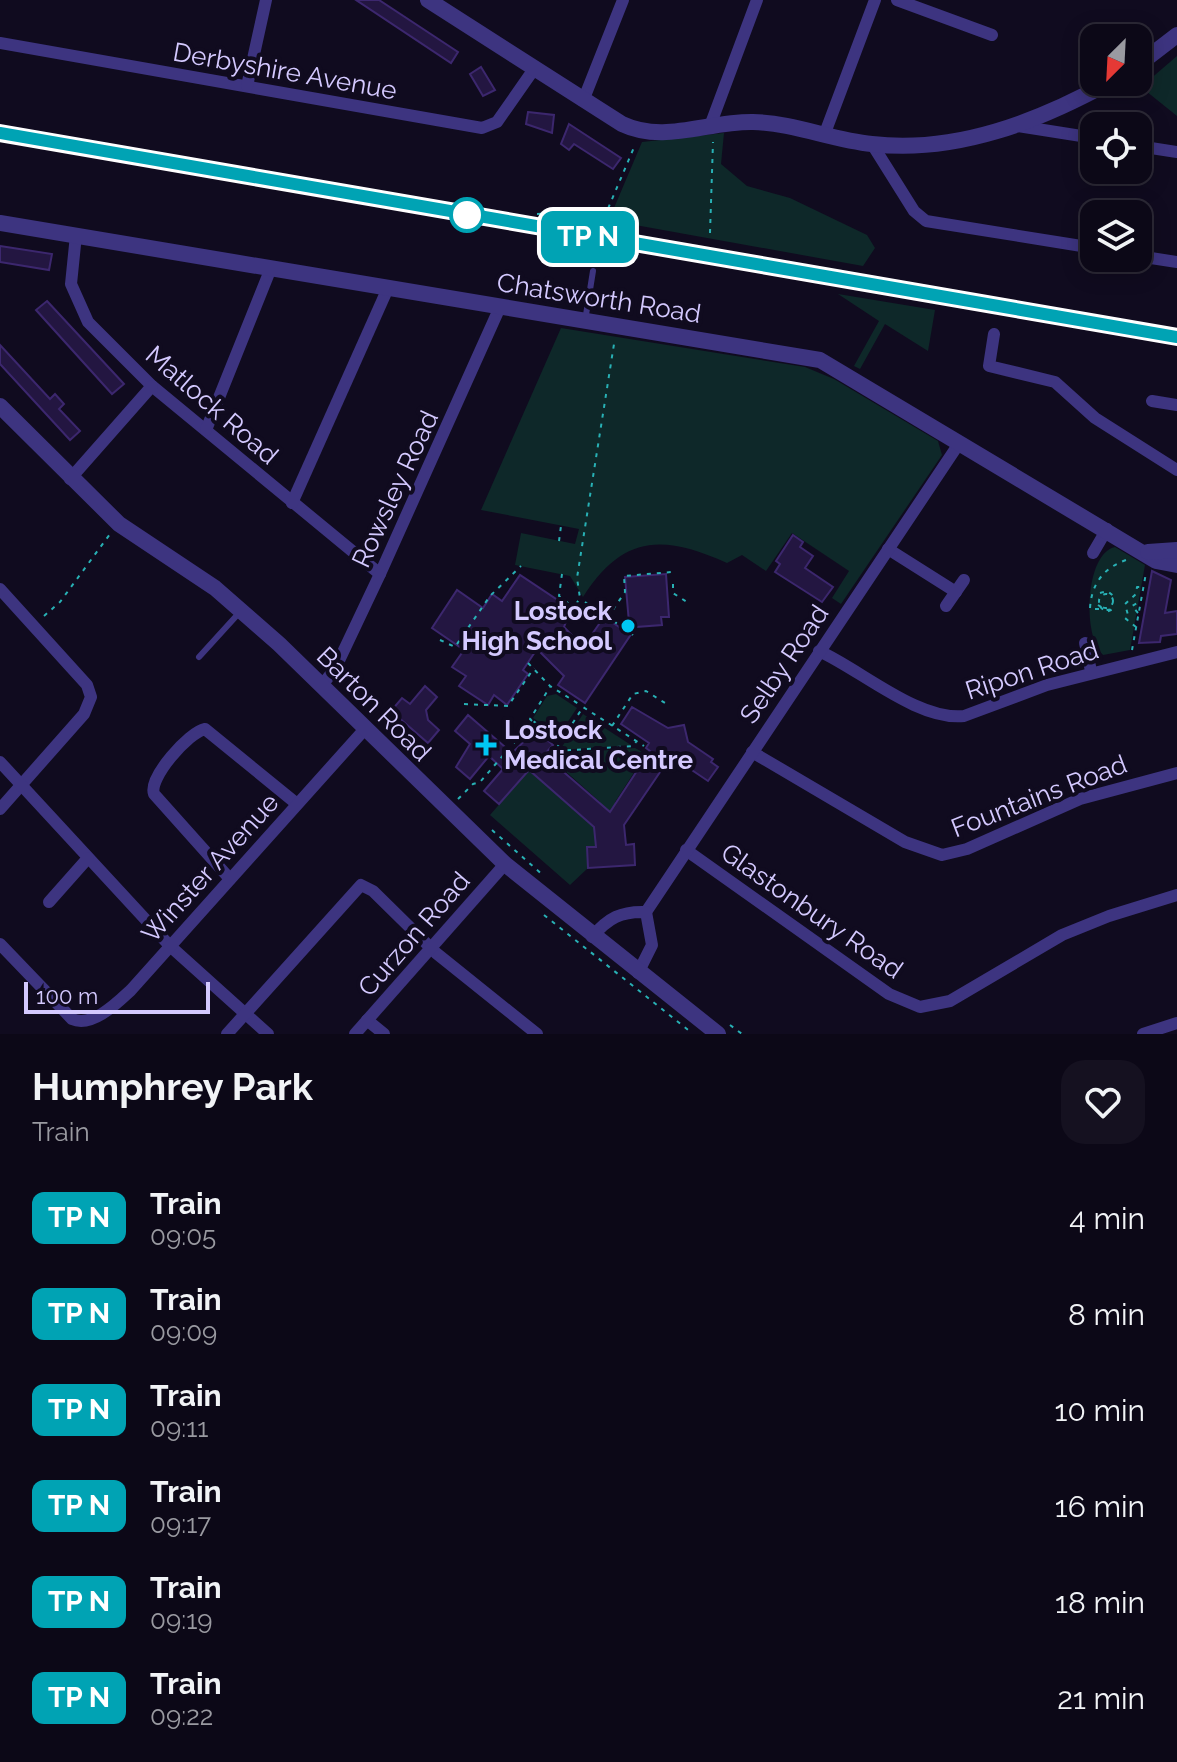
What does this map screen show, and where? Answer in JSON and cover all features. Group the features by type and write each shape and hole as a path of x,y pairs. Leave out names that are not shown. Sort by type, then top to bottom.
{"street":[{"path":"247,86 266,0"},
{"path":"428,0 583,101 640,133 772,123 872,144 942,142 1017,126 1080,96"},
{"path":"583,101 623,0"},
{"path":"712,126 757,0"},
{"path":"825,133 875,0"},
{"path":"897,0 992,35"},
{"path":"1152,54 1177,35"},
{"name":"Derbyshire Avenue","path":"0,43 482,128 490,127 503,116 534,69"},
{"path":"1017,126 1080,136"},
{"path":"872,144 914,211 926,221 1080,246"},
{"path":"1152,148 1177,152"},
{"name":"Chatsworth Road","path":"0,223 820,360 1107,529 1142,555 1167,565 1177,565"},
{"name":"Matlock Road","path":"76,235 71,284 88,322 152,386 380,574"},
{"path":"1152,258 1177,262"},
{"path":"206,430 271,268"},
{"path":"292,503 388,288"},
{"name":"Rowsley Road","path":"322,685 335,669 380,574 500,307"},
{"path":"994,334 989,366 1055,382 1087,412 1177,470"},
{"path":"70,479 152,386"},
{"path":"1152,401 1177,405"},
{"name":"Barton Road","path":"0,406 70,479 119,524 144,544 190,570 242,611 505,864 592,937 718,1034"},
{"name":"Selby Road","path":"646,912 960,442"},
{"path":"1093,553 1107,529"},
{"path":"888,549 956,592"},
{"path":"1142,555 1177,550"},
{"path":"946,606 964,580"},
{"path":"0,589 87,685 91,697 88,710 0,809"},
{"path":"1085,643 1091,671"},
{"name":"Ripon Road","path":"819,651 924,709 951,717 1091,671 1177,652"},
{"path":"230,879 152,791 155,778 183,745 198,730 212,731 297,804"},
{"name":"Winster Avenue","path":"0,944 68,1016 78,1022 98,1015 122,998 364,730"},
{"name":"Fountains Road","path":"752,752 913,846 942,855 967,849 1080,799 1177,773"},
{"path":"0,762 170,946 268,1034"},
{"name":"Glastonbury Road","path":"686,850 889,994 920,1007 950,1001 1062,935 1109,916 1177,895"},
{"path":"49,902 88,858"},
{"name":"Curzon Road","path":"355,1034 505,864"},
{"path":"227,1034 358,886 373,891 431,948 537,1034"},
{"path":"592,937 605,922 618,914 646,912 652,945 638,973"},
{"path":"367,1020 384,1034"},
{"path":"1143,1034 1177,1023"}],"lane":[{"path":"585,321 593,271"},
{"path":"199,657 242,611"}],"path":[{"path":"710,233 712,126"},
{"path":"605,228 607,211 640,133"},
{"path":"537,214 607,211"},
{"path":"534,233 589,247 598,263 602,245"},
{"path":"575,619 569,615 580,598 577,578 614,344"},
{"path":"34,625 60,602 119,524"},
{"path":"559,541 561,526"},
{"path":"1106,611 1090,609 1092,594 1103,574 1110,567 1142,555 1143,587 1130,663"},
{"path":"440,640 455,647 490,596 521,566"},
{"path":"608,617 625,592 624,576 672,572"},
{"path":"562,574 559,596 574,607"},
{"path":"673,584 673,593 690,604"},
{"path":"1136,627 1125,618 1128,615 1125,604 1137,587 1143,587"},
{"path":"1100,593 1115,597"},
{"path":"1106,593 1113,601 1106,611"},
{"path":"1100,600 1106,593"},
{"path":"1100,600 1106,611"},
{"path":"1100,600 1106,601"},
{"path":"1139,613 1132,606 1141,601"},
{"path":"585,602 633,635"},
{"path":"528,663 550,686 644,746"},
{"path":"464,704 508,706 534,668"},
{"path":"550,686 530,719 562,740"},
{"path":"612,726 633,694 646,691 665,703"},
{"path":"551,757 583,707"},
{"path":"458,800 480,782 533,721"},
{"path":"556,750 633,746 637,741"},
{"path":"544,915 693,1034"}],"green space":[{"path":"1177,56 1177,116 1152,96 1152,78"},
{"path":"724,133 721,164 747,186 790,198 867,235 875,248 863,266 613,221 614,208 642,142"},
{"path":"838,294 935,310 928,351 885,324 860,369 854,366 879,321"},
{"path":"561,328 805,367 834,379 938,441 942,455 841,604 832,598 849,571 792,533 766,571 742,555 727,563 683,547 646,546 629,551 613,561 583,597 570,576 515,565 521,533 575,544 579,529 481,510"},
{"path":"1115,547 1145,565 1130,650 1103,655 1092,631 1090,596 1098,564 1105,553"},
{"path":"556,694 577,708 559,735 533,718 547,696"},
{"path":"583,714 631,745 560,750"},
{"path":"635,748 646,754 615,802 620,806 616,811 600,812 596,808 600,802 553,760 557,754"},
{"path":"529,770 595,827 596,847 587,847 588,868 570,885 490,815"}],"building":[{"path":"356,0 379,0 458,52 451,63"},
{"path":"481,67 495,90 483,96 470,74"},
{"path":"528,112 554,115 552,133 526,124"},
{"path":"569,124 621,158 613,169 574,144 569,150 561,144"},
{"path":"0,246 52,254 49,270 0,262"},
{"path":"47,301 124,384 112,394 36,310"},
{"path":"0,345 50,399 55,394 64,404 59,409 80,431 70,440 0,364"},
{"path":"793,535 803,542 800,547 813,556 805,568 833,587 822,602 775,572 780,564 776,561"},
{"path":"1152,571 1171,580 1165,613 1177,611 1177,634 1161,636 1160,642 1139,643"},
{"path":"666,574 669,617 661,617 662,625 636,627 585,703 558,685 564,676 537,649 523,670 528,674 507,705 494,695 488,705 459,686 466,676 452,667 464,650 432,628 457,590 483,608 492,594 502,601 520,575 571,609 564,627 583,647 604,617 630,634 625,577"},
{"path":"425,686 437,697 426,710 428,720 439,730 428,743 391,711 402,698 410,704"},
{"path":"632,707 668,728 684,725 688,742 713,759 711,762 718,767 708,781 671,756 624,825 626,845 634,844 635,865 588,868 587,847 596,847 594,827 529,770 499,804 484,791 503,769 489,756 470,779 456,767 470,744 455,731 468,715 512,753 536,730 553,745 544,755 610,812 650,751 646,748 649,743 621,724"}],"railway":[{"path":"0,133 1177,337"}],"train":[{"path":"0,133 1177,337"}],"place":[{"name":"Lostock High School","path":"628,626"},
{"name":"Lostock Medical Centre","path":"486,745"}]}
